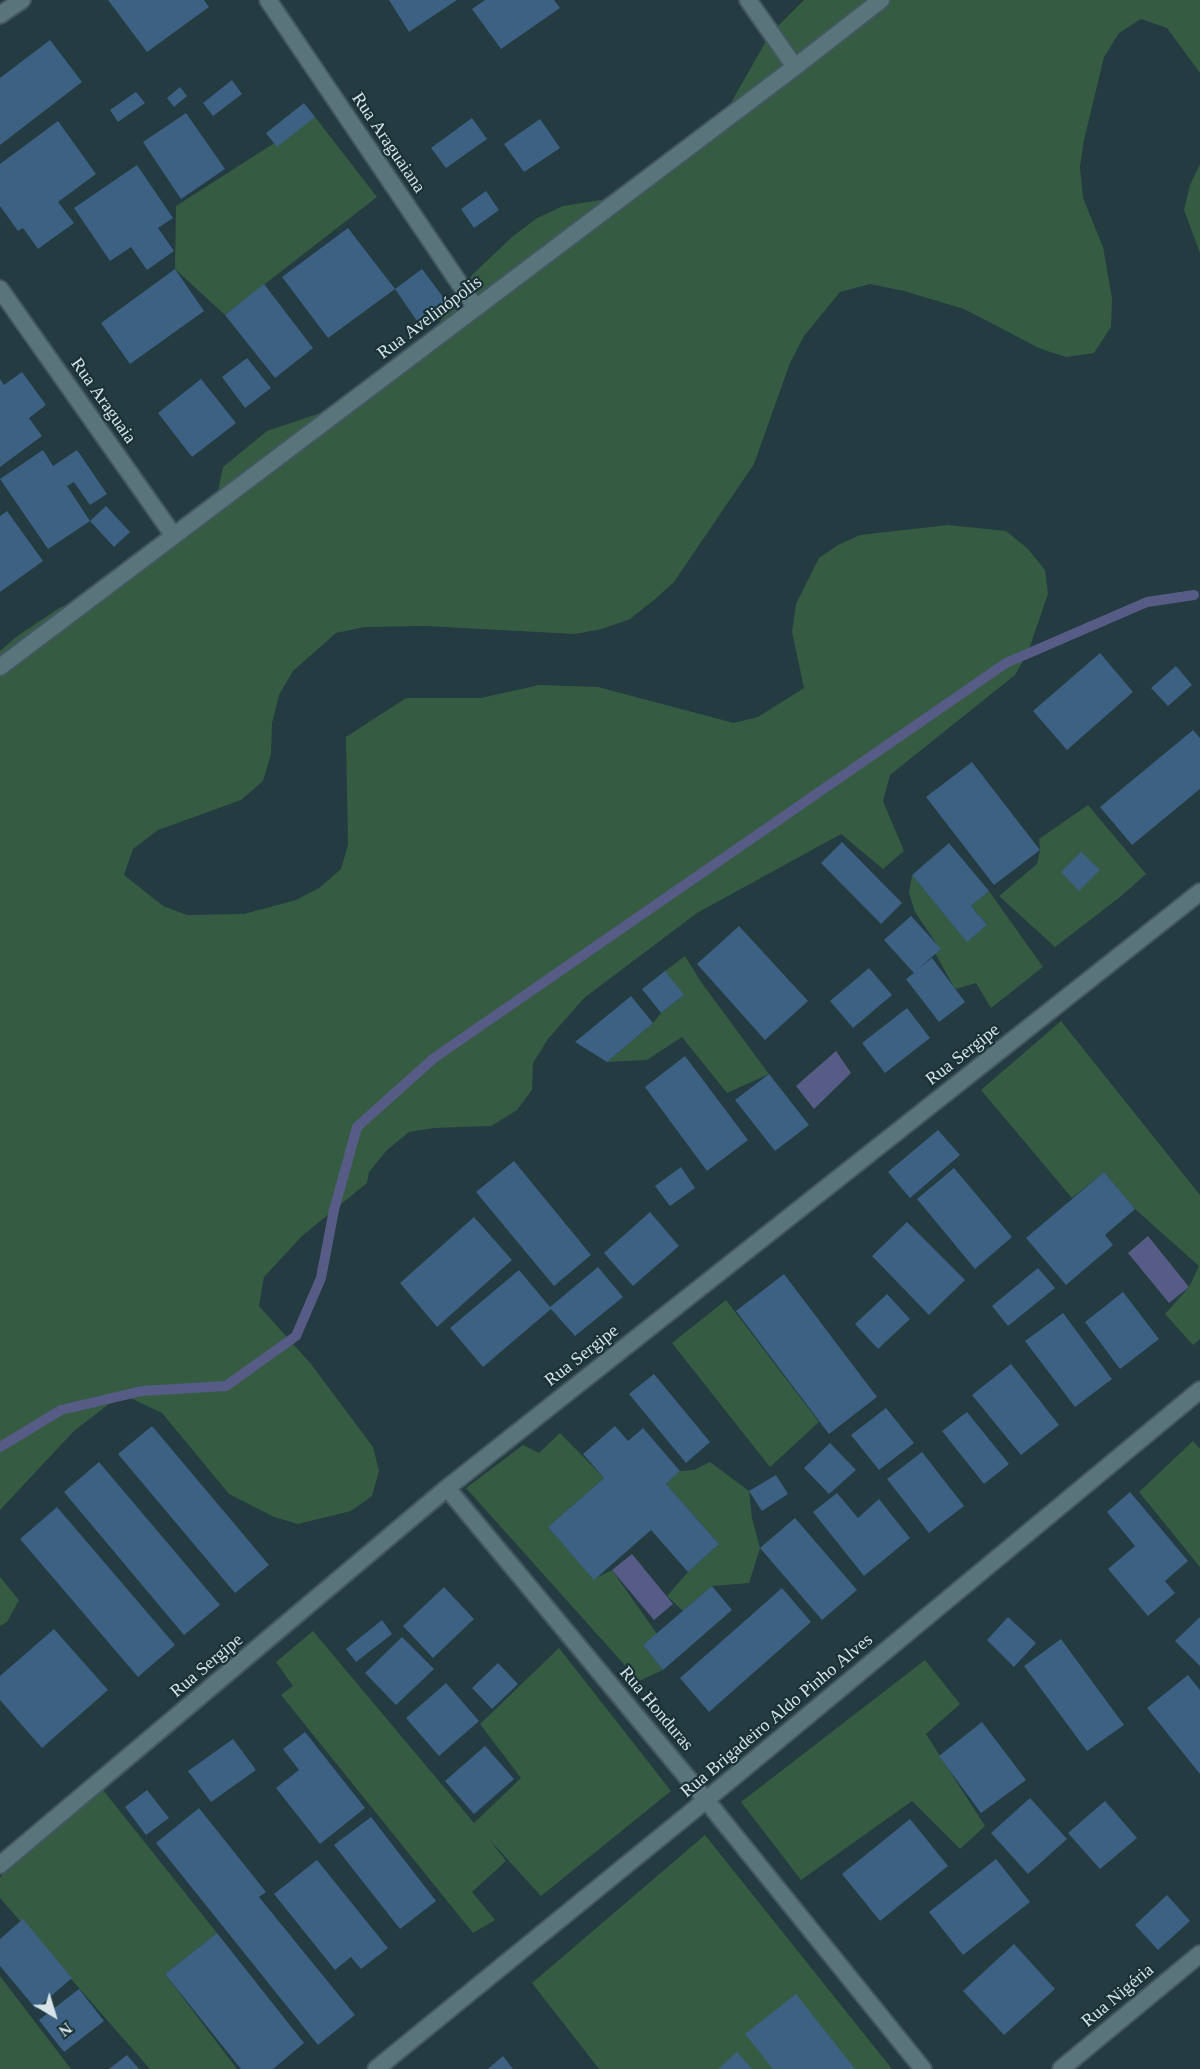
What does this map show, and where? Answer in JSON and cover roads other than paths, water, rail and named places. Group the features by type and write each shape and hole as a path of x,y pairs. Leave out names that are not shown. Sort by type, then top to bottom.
{"street":[{"path":"0,15 22,0"},
{"name":"Rua Araguaiana","path":"268,0 476,308"},
{"path":"748,0 795,67"},
{"name":"Rua Avelinópolis","path":"0,667 881,0"},
{"name":"Rua Araguaia","path":"0,289 174,536"},
{"name":"Rua Sergipe","path":"0,1865 447,1488 1200,892"},
{"name":"Rua Brigadeiro Aldo Pinho Alves","path":"376,2069 706,1800 1200,1390"},
{"name":"Rua Honduras","path":"447,1488 706,1800 923,2069"},
{"name":"Rua Nigéria","path":"1061,2069 1200,1954"}],"water":[{"path":"836,1051 851,1073 814,1109 796,1086"},
{"path":"1148,1236 1189,1287 1169,1303 1128,1253"},
{"path":"632,1554 673,1604 654,1620 612,1570"}],"waterway":[{"path":"0,1447 61,1410 142,1391 226,1386 296,1336 321,1278 334,1210 357,1127 434,1058 1006,663 1147,602 1194,595"}]}
